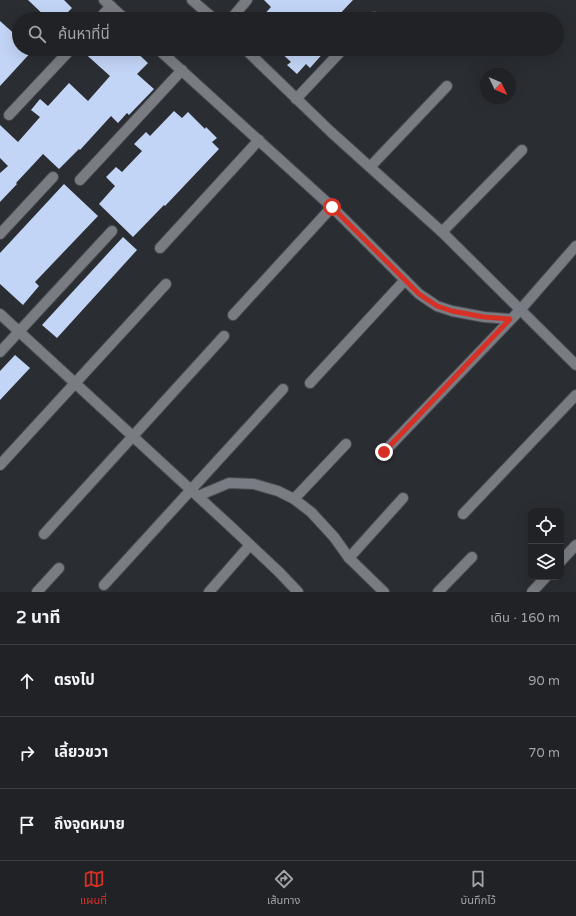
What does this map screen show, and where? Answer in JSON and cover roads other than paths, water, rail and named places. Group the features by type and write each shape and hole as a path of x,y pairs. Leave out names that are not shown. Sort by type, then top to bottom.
{"street":[{"path":"192,0 206,12"},
{"path":"237,12 248,0"},
{"path":"103,12 108,3 118,12"},
{"path":"9,115 64,56"},
{"path":"166,56 332,207 419,294 437,306 452,311 484,317 510,319"},
{"path":"252,56 296,99 442,232 576,365"},
{"path":"296,99 336,56"},
{"path":"80,180 182,70"},
{"path":"370,166 447,86"},
{"path":"160,248 259,140"},
{"path":"442,232 522,150"},
{"path":"0,234 53,176"},
{"path":"233,315 332,207"},
{"path":"0,352 112,230"},
{"path":"384,452 521,309 576,246"},
{"path":"310,383 405,280"},
{"path":"0,465 166,284"},
{"path":"0,314 279,572 298,592"},
{"path":"44,534 224,336"},
{"path":"104,585 194,493 283,389"},
{"path":"463,514 576,394"},
{"path":"294,499 346,444"},
{"path":"194,493 229,483 254,484 278,491 294,499 311,512 324,525 348,558 384,592"},
{"path":"348,558 404,498"},
{"path":"208,592 250,545"},
{"path":"564,558 576,545"},
{"path":"438,592 472,557"},
{"path":"37,592 59,568"},
{"path":"532,592 543,580"}]}
